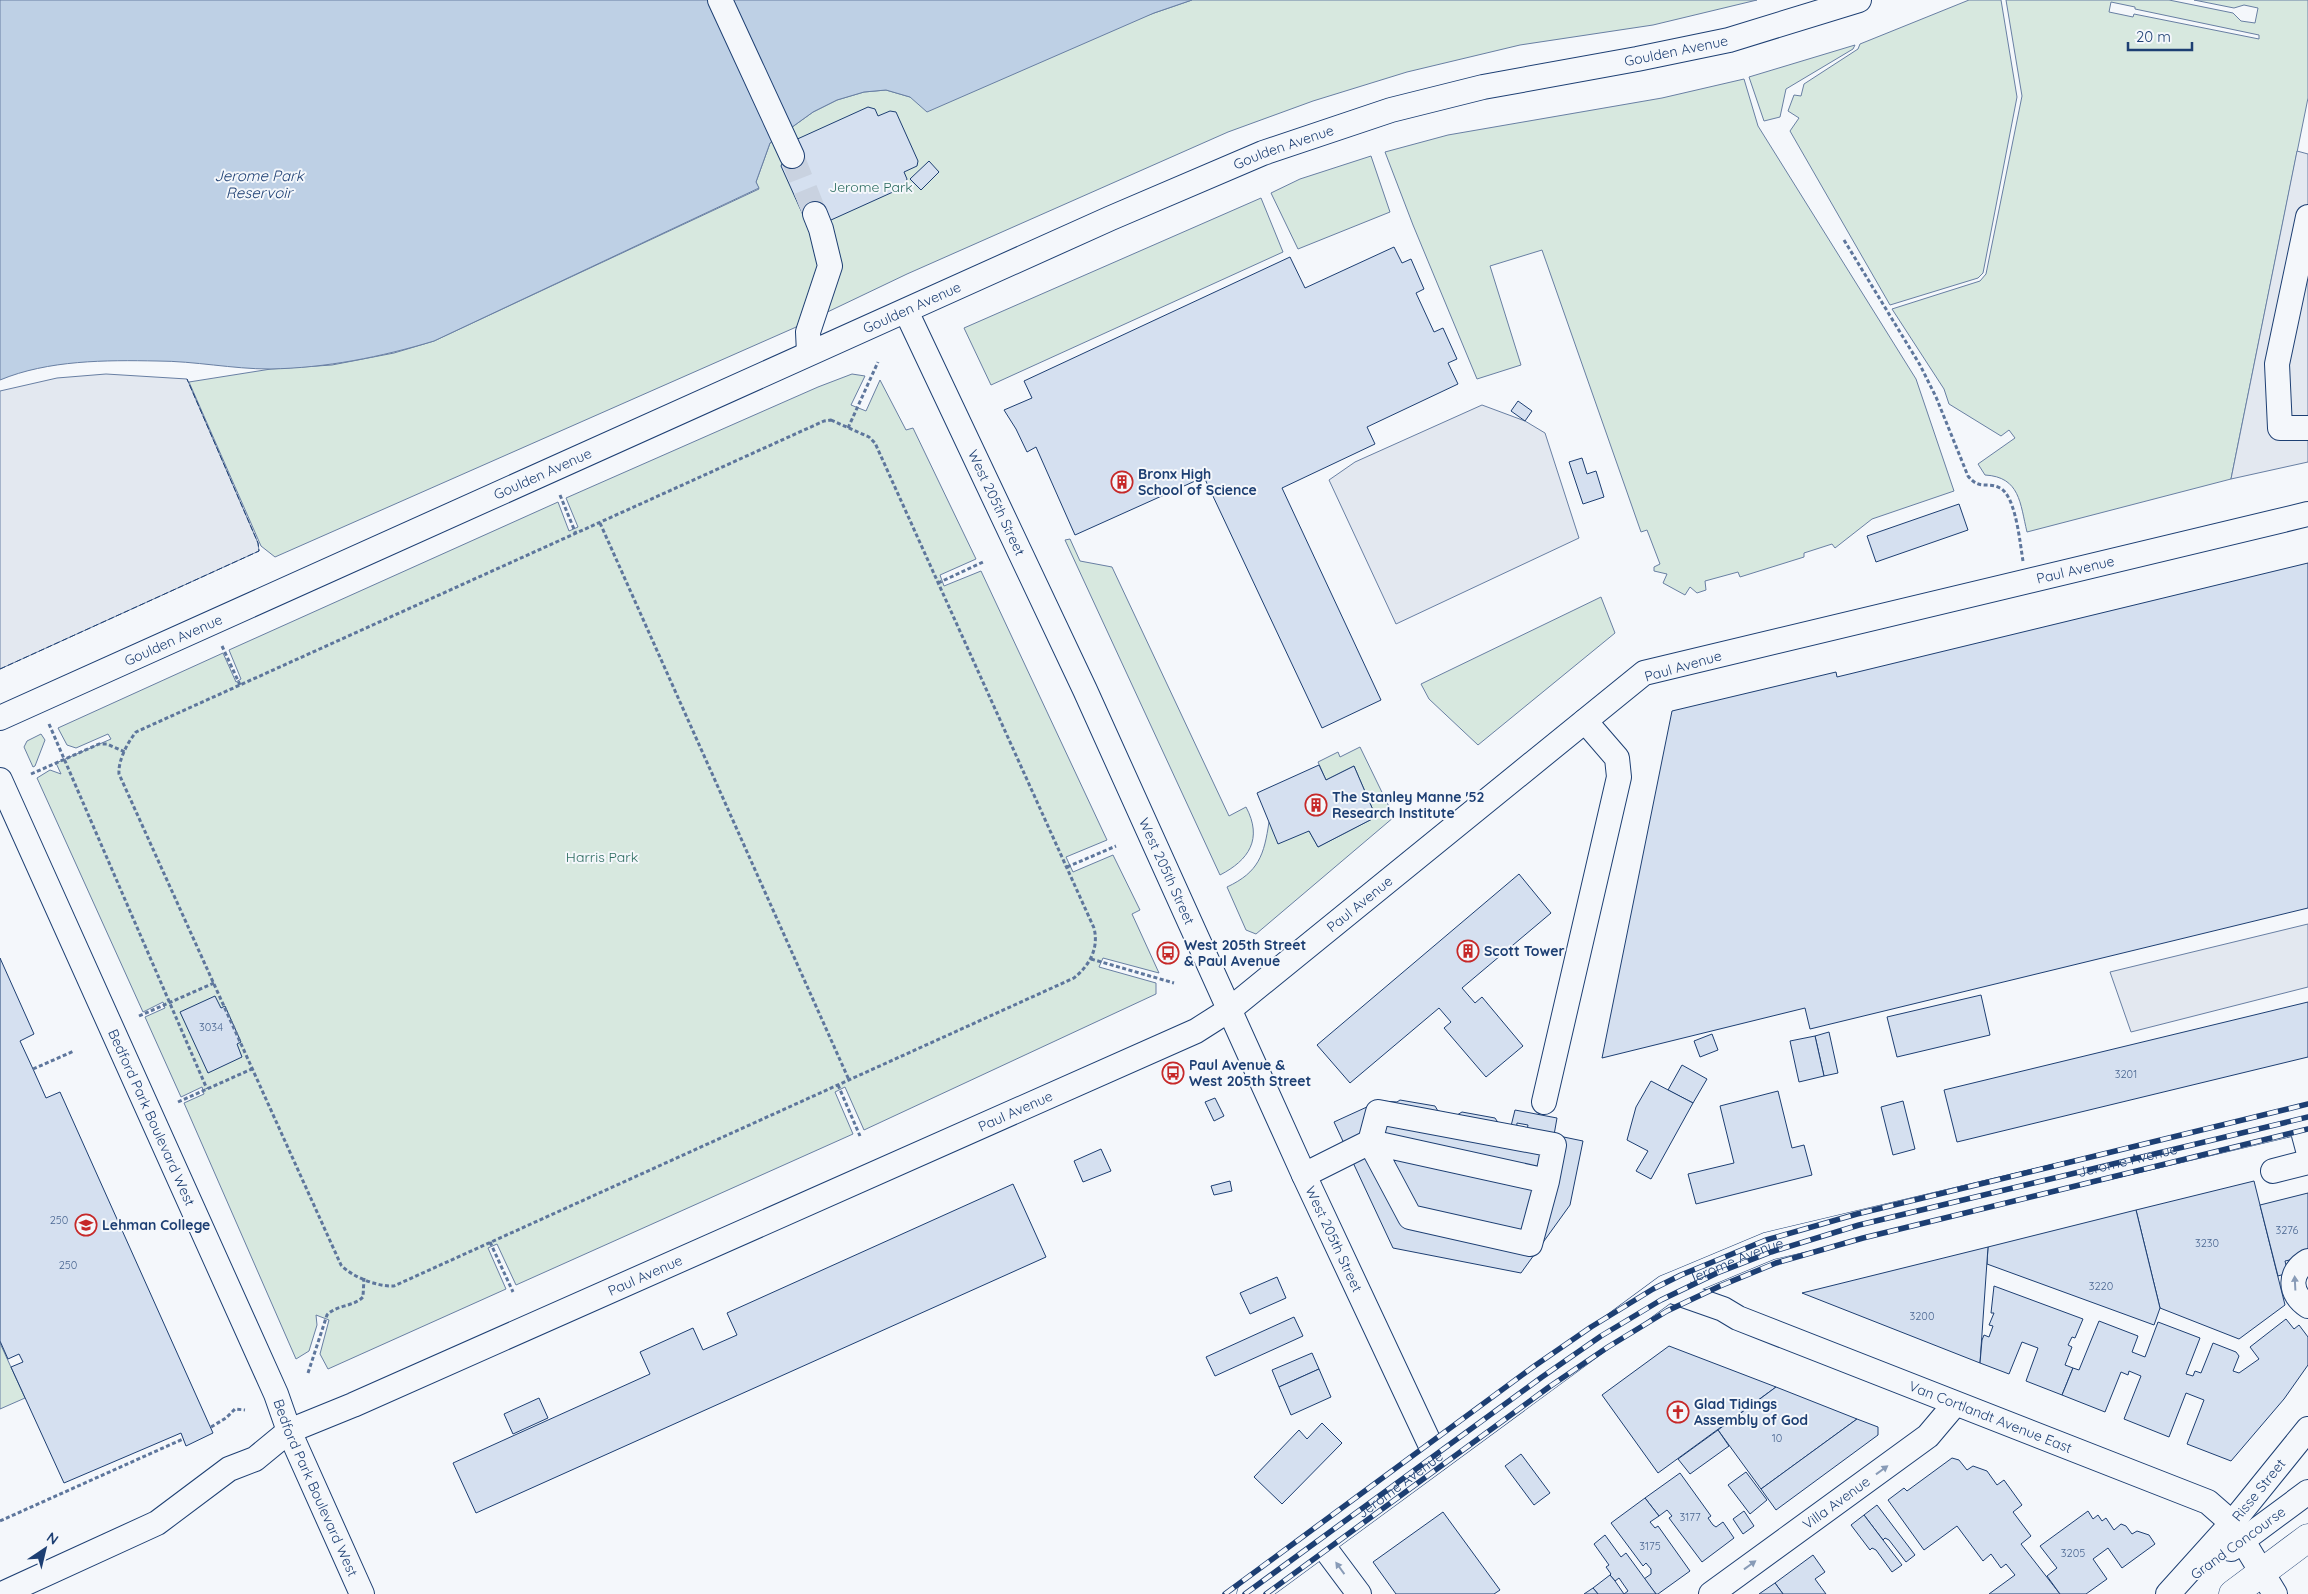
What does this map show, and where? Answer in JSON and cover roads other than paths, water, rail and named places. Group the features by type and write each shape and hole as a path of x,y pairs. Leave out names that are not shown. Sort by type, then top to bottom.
{"main road":[{"name":"Jerome Avenue","path":"1251,1594 1666,1289 1769,1246 2304,1119"},
{"path":"2233,1594 2269,1583 2308,1538"}],"street":[{"path":"720,0 788,147"},
{"name":"Goulden Avenue","path":"0,718 809,353 1262,153 1348,123 1436,98 1483,87 1637,60 1729,40 1859,0"},
{"path":"809,353 808,332 830,266 815,214"},
{"path":"2308,217 2277,364 2280,428 2308,428"},
{"name":"West 205th Street","path":"906,311 1085,690 1304,1175 1437,1459"},
{"name":"Paul Avenue","path":"2,1594 157,1523 229,1469 255,1459 289,1431 339,1412 1196,1032 1229,1010 1644,673 2308,514"},
{"path":"1544,1102 1619,778 1617,758 1585,721"},
{"name":"Bedford Park Boulevard West","path":"0,780 276,1394 289,1431 362,1594"},
{"path":"1378,1112 1554,1145 1547,1181 1530,1244 1410,1217 1370,1142 1378,1112"},
{"path":"2304,1119 2308,1150"},
{"path":"1304,1175 1370,1142 1547,1181"},
{"path":"2273,1171 2308,1162"},
{"path":"2308,1261 2295,1272 2294,1279 2297,1296 2308,1306"},
{"name":"Van Cortlandt Avenue East","path":"1666,1289 1723,1309 1738,1318 2199,1498 2215,1508 2237,1532 2269,1583"},
{"name":"Villa Avenue","path":"1711,1594 1928,1436 1955,1404"},
{"name":"Risse Street","path":"2168,1594 2237,1532 2308,1429"},
{"name":"Grand Concourse","path":"2237,1532 2308,1492"},
{"path":"1321,1543 1359,1594"}],"water":[{"name":"Jerome Park Reservoir","path":"0,0 1192,0 1154,13 927,112 910,97 886,90 864,92 837,100 813,112 770,143 756,182 759,188 434,341 374,357 333,364 291,368 242,368 171,361 98,361 38,368 0,380"}],"tunnel":[{"path":"792,156 815,214"}],"railway":[{"path":"1225,1594 1533,1367 1591,1327 1653,1289 1681,1275 1766,1240 1857,1214 2308,1104"},
{"path":"1245,1594 1601,1336 1661,1300 1717,1273 1771,1252 1859,1225 2308,1117"},
{"path":"1266,1594 1549,1387 1608,1347 1667,1311 1720,1286 1776,1263 1863,1238 2308,1129"}],"place":[{"name":"Bronx High School of Science","path":"1122,482"},
{"name":"The Stanley Manne '52 Research Institute","path":"1316,805"},
{"name":"Scott Tower","path":"1468,951"},
{"name":"West 205th Street & Paul Avenue","path":"1168,953"},
{"name":"Paul Avenue & West 205th Street","path":"1173,1073"},
{"name":"Lehman College","path":"86,1225"},
{"name":"Glad Tidings Assembly of God","path":"1678,1412"}],"park label":[{"name":"Jerome Park","path":"871,187"},
{"name":"Harris Park","path":"602,857"}]}
